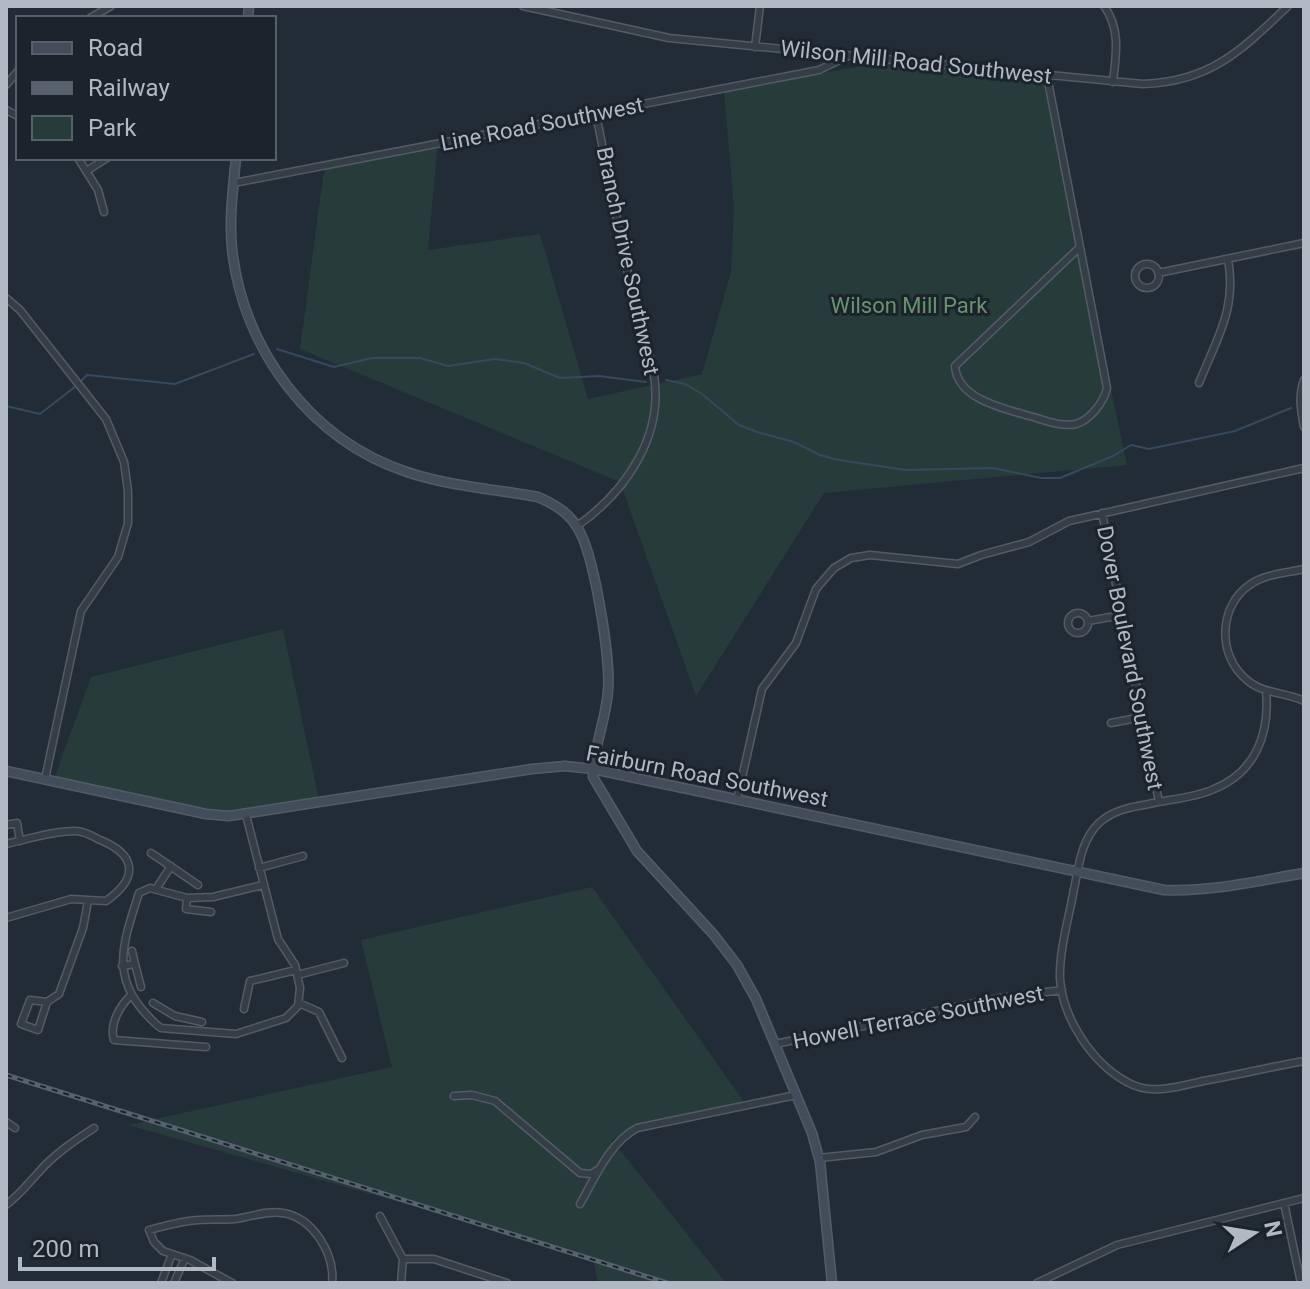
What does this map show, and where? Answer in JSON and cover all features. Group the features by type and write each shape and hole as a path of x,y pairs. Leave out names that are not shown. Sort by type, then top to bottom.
{"street":[{"path":"94,16 111,6"},
{"name":"Wilson Mill Road Southwest","path":"523,6 630,31 755,47 1113,82 1167,84 1215,67 1247,45 1288,6"},
{"path":"755,47 760,6"},
{"path":"1104,6 1115,25 1117,41 1113,82"},
{"name":"Line Road Southwest","path":"234,183 819,70 848,56"},
{"path":"1047,76 1080,247 1107,388 1105,397 1083,421 1063,425 997,407 971,393 958,380 955,366 1080,247"},
{"name":"Branch Drive Southwest","path":"577,526 606,501 635,466 650,435 655,401 653,370 634,301 596,114"},
{"path":"80,160 98,190 104,212"},
{"path":"88,170 104,160"},
{"path":"236,160 232,246 243,302 272,364 306,408 351,444 389,465 430,479 538,497 560,508 577,526 588,551 608,666 607,707 593,769 596,784 637,851 714,935 737,965 756,999 812,1133 819,1158 832,1283"},
{"path":"1158,273 1304,243"},
{"path":"1199,383 1231,303 1233,282 1228,259"},
{"path":"6,298 20,310 106,419 124,462 128,491 128,523 118,557 81,611 45,779"},
{"path":"1304,380 1300,405 1304,427"},
{"path":"737,800 762,689 796,643 816,589 834,568 851,558 870,555 958,564 1029,542 1069,521 1304,468"},
{"name":"Dover Boulevard Southwest","path":"1102,513 1159,802"},
{"path":"1304,569 1268,576 1252,583 1236,599 1226,620 1226,646 1236,669 1254,686 1304,701"},
{"path":"1088,621 1122,615"},
{"path":"1266,691 1268,713 1265,733 1257,753 1244,770 1213,790 1121,810 1101,821 1086,841 1061,963 1062,990 1075,1025 1089,1048 1108,1069 1132,1085 1162,1089 1304,1061"},
{"path":"1111,723 1142,717"},
{"name":"Fairburn Road Southwest","path":"6,771 206,814 246,815 565,766 593,769 1164,890 1193,891 1304,873"},
{"path":"246,815 278,939 290,956 296,973 300,988 299,1003 286,1018 236,1034 157,1025 140,1010 131,995 122,966 122,953 139,893 144,889 156,889 187,898 213,897 263,885"},
{"path":"6,825 17,823 20,841"},
{"path":"6,844 78,830 117,846 128,859 126,883 106,901 71,899 6,918"},
{"path":"151,853 198,885"},
{"path":"259,868 303,856"},
{"path":"156,889 171,866"},
{"path":"187,898 186,909 211,912"},
{"path":"47,1002 30,1000 21,1024 38,1030 47,1002 59,994 83,928 88,901"},
{"path":"132,951 141,987"},
{"path":"244,1009 250,981 344,963"},
{"path":"122,966 135,964"},
{"name":"Howell Terrace Southwest","path":"775,1044 1000,998 1062,990"},
{"path":"131,995 121,1006 112,1031 114,1040 206,1047"},
{"path":"153,1003 178,1017 202,1022"},
{"path":"299,1003 319,1012 342,1058"},
{"path":"169,1043 178,1017"},
{"path":"454,1096 472,1095 495,1101 580,1173 591,1174 601,1167"},
{"path":"580,1204 621,1139 637,1128 796,1095"},
{"path":"819,1158 876,1152 922,1135 966,1127 975,1117"},
{"path":"6,1122 15,1128"},
{"path":"6,1205 21,1194 38,1172 60,1152 94,1128"},
{"path":"1037,1283 1117,1245 1304,1198"},
{"path":"1284,1203 1301,1283"},
{"path":"232,1283 185,1258 163,1251 154,1242 149,1230 183,1221 232,1219 282,1212 308,1227 323,1242 333,1271 332,1283"},
{"path":"380,1216 403,1259 401,1283"},
{"path":"161,1283 172,1254"},
{"path":"174,1283 185,1258"},
{"path":"403,1259 434,1259 507,1283"}],"green space":[{"name":"Wilson Mill Park","path":"891,61 1050,75 1067,184 1127,465 824,493 696,696 620,482 300,349 323,177 327,164 438,140 428,250 540,234 588,399 702,374 731,272 734,209 724,90"},
{"path":"283,629 319,800 222,817 54,779 91,677"},
{"path":"592,887 747,1106 630,1132 612,1140 726,1283 598,1283 593,1257 128,1125 392,1067 361,940"}],"waterway":[{"path":"277,349 334,367 372,358 420,358 448,366 495,359 524,363 560,378 599,376 646,382"},
{"path":"81,381 87,375 175,384 254,354"},
{"path":"666,380 685,384 702,394 739,425 839,460 906,470 993,468 1041,478 1060,478 1131,445 1149,449 1235,431 1291,408"},
{"path":"6,406 40,414 76,386"}],"railway":[{"path":"6,1075 667,1283"}]}
